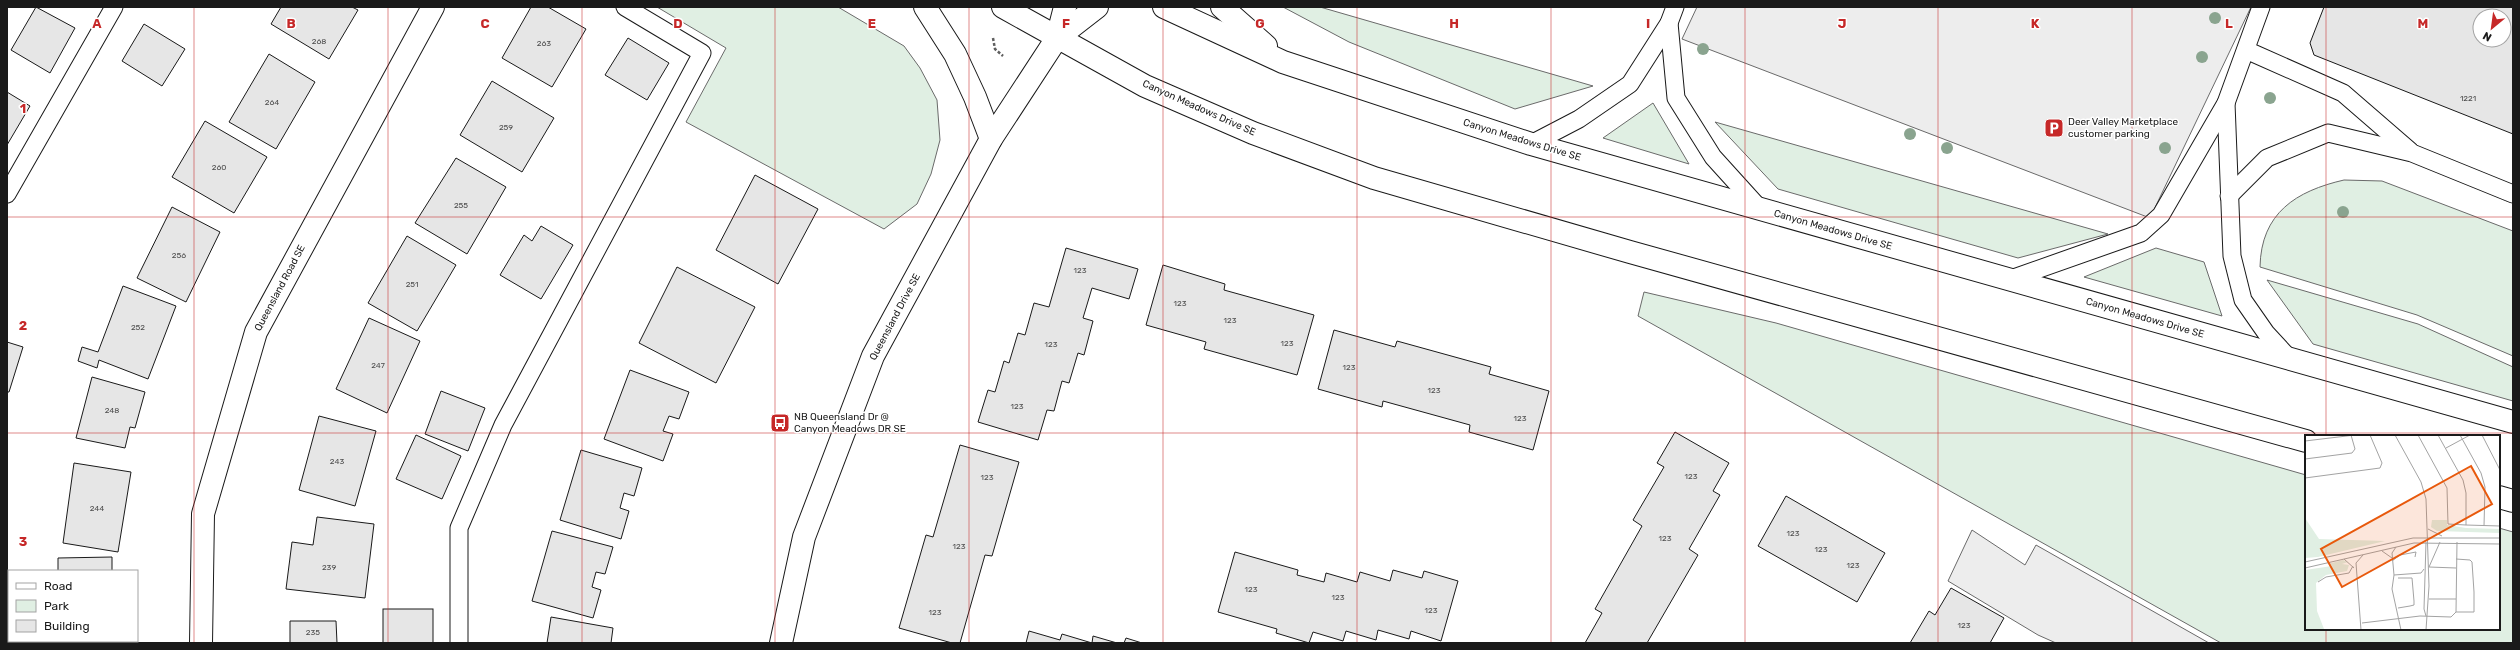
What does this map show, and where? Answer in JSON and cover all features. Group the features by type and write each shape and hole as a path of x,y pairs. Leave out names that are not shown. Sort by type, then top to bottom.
{"street":[{"name":"Queensland Road SE","path":"201,643 203,514 256,332 433,7"},
{"path":"925,7 955,54 975,97 991,139"},
{"name":"Canyon Meadows Drive SE","path":"1003,7 1152,89 1253,133 1374,178 1630,252 2305,441"},
{"path":"1057,38 1065,7"},
{"path":"1057,38 1097,7"},
{"name":"Canyon Meadows Drive SE","path":"1164,7 1283,62 1531,144 2513,422"},
{"path":"1222,7 1283,62"},
{"name":"Queensland Drive SE","path":"782,643 804,537 873,356 991,139 1057,38"},
{"path":"2500,496 2513,501"}],"lane":[{"path":"7,194 114,7"},
{"path":"459,643 459,528 503,424 702,53 625,7"},
{"path":"1531,144 1578,119 1630,84 1669,23 1675,7"},
{"path":"2008,280 2142,233 2161,216 2226,103 2261,7"},
{"path":"1669,23 1676,98 1713,157 1761,210"},
{"path":"2246,50 2343,93 2412,153"},
{"path":"2226,103 2232,256 2243,300 2266,333 2290,359"},
{"path":"2230,196 2267,158 2328,133 2412,153 2513,194"}],"path":[{"path":"993,34 994,49 1003,56"}],"green space":[{"path":"657,7 838,7 904,46 920,68 937,100 940,140 931,174 917,204 884,229 686,122 726,48"},
{"path":"1283,7 1320,7 1593,86 1515,109 1349,42"},
{"path":"1653,103 1689,164 1603,138"},
{"path":"1715,122 2108,234 2018,258 1778,189"},
{"path":"2344,180 2382,181 2513,231 2513,356 2417,315 2260,267 2262,248 2267,232 2274,219 2284,207 2311,191"},
{"path":"2156,248 2204,262 2222,316 2084,277"},
{"path":"2267,280 2418,324 2513,367 2513,401 2313,344"},
{"path":"1644,292 1776,323 2305,475 2305,630 2500,630 2500,528 2513,532 2513,643 2221,643 1638,316"}],"shaded area":[{"name":"Deer Valley Marketplace customer parking","path":"1697,7 2251,7 2150,218 1682,39"},
{"path":"1972,530 2025,565 2036,545 2209,643 2056,643 2038,635 1948,581"}],"building":[{"path":"36,7 75,28 50,73 11,50"},
{"path":"281,7 352,7 358,10 329,59 271,24"},
{"path":"531,7 548,7 586,29 552,87 502,58"},
{"path":"2324,7 2513,7 2513,134 2314,55 2310,43"},
{"path":"144,24 185,49 162,86 122,61"},
{"path":"628,38 669,63 647,100 605,75"},
{"path":"269,54 315,82 276,149 229,122"},
{"path":"492,81 554,118 522,172 460,135"},
{"path":"7,92 30,106 7,145"},
{"path":"205,121 267,157 234,213 172,177"},
{"path":"456,158 506,187 467,254 415,223"},
{"path":"755,175 818,209 778,284 716,250"},
{"path":"172,207 220,232 186,302 137,278"},
{"path":"541,226 573,245 541,299 500,275 524,235 532,241"},
{"path":"407,236 456,265 417,331 368,303"},
{"path":"1066,248 1138,269 1129,299 1092,288 1083,318 1093,321 1084,355 1078,353 1069,383 1062,381 1054,411 1047,410 1038,440 978,422 988,390 995,392 1004,361 1009,363 1018,333 1025,335 1034,303 1049,307"},
{"path":"1163,265 1225,284 1224,290 1314,315 1297,375 1204,349 1206,342 1146,325"},
{"path":"677,267 755,307 716,383 639,343"},
{"path":"123,286 176,306 148,379 99,360 97,368 78,361 82,347 98,352"},
{"path":"369,318 420,341 387,413 336,389"},
{"path":"1334,330 1395,347 1397,341 1491,367 1489,374 1549,391 1533,450 1469,432 1470,425 1383,401 1382,407 1318,389"},
{"path":"7,342 23,347 9,392 7,392"},
{"path":"630,370 689,392 679,419 669,416 663,431 673,434 663,461 604,439"},
{"path":"92,377 145,392 135,428 130,427 125,448 76,438"},
{"path":"441,391 485,408 468,451 425,434"},
{"path":"319,416 376,431 355,506 299,490"},
{"path":"1675,432 1729,463 1713,491 1720,495 1689,549 1698,555 1647,643 1585,643 1602,613 1595,609 1642,526 1633,520 1664,467 1657,463"},
{"path":"416,435 461,456 442,499 396,479"},
{"path":"960,445 1019,462 992,556 985,555 960,643 952,643 899,628 926,535 933,537"},
{"path":"581,450 642,468 634,496 624,493 620,508 629,511 621,539 560,520"},
{"path":"74,463 131,472 118,552 63,543"},
{"path":"1786,496 1885,553 1857,602 1758,546"},
{"path":"317,517 374,524 365,598 286,589 292,542 313,545"},
{"path":"552,531 613,547 605,574 596,572 592,587 601,590 593,618 532,601"},
{"path":"1235,552 1298,570 1297,575 1324,582 1326,573 1357,582 1360,572 1390,581 1393,570 1422,578 1424,571 1458,581 1441,641 1411,631 1409,639 1378,630 1376,640 1346,631 1343,641 1313,632 1309,643 1276,633 1277,629 1218,612"},
{"path":"112,557 112,570 58,570 58,558"},
{"path":"1951,588 2004,618 1990,643 1910,643 1929,611 1935,615"},
{"path":"383,609 433,609 433,643 383,643"},
{"path":"551,617 613,628 611,643 547,643"},
{"path":"290,621 336,621 337,643 290,643"},
{"path":"1029,631 1060,640 1062,634 1092,643 1026,643"},
{"path":"1093,636 1117,643 1092,643"},
{"path":"1126,638 1142,643 1124,643"}],"place":[{"name":"Deer Valley Marketplace customer parking","path":"2054,128"},
{"name":"NB Queensland Dr @ Canyon Meadows DR SE","path":"780,423"}]}
